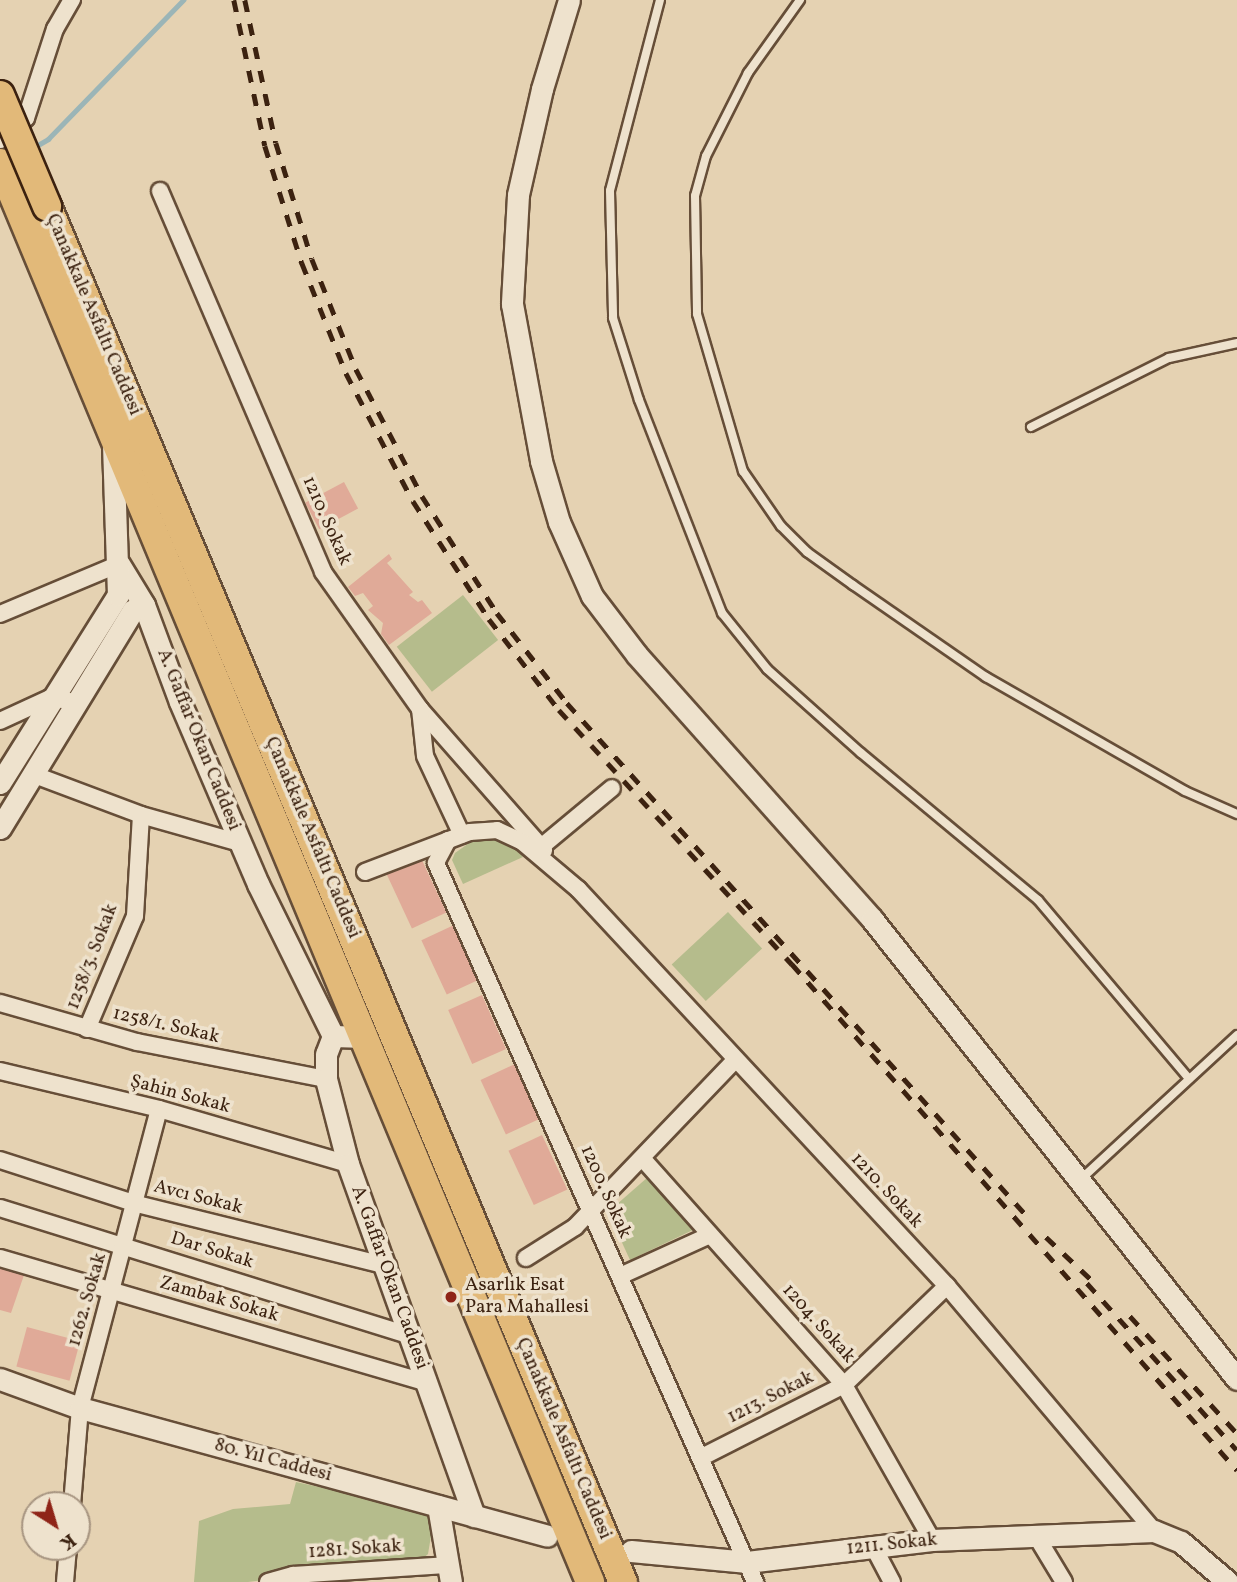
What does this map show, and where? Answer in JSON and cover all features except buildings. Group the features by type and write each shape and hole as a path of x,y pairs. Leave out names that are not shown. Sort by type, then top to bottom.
{"highway":[{"name":"Çanakkale Asfaltı Caddesi","path":"0,95 35,211 112,432 590,1582"},
{"name":"Çanakkale Asfaltı Caddesi","path":"0,163 35,211 623,1582"}],"street":[{"path":"0,140 26,118 55,29 72,0"},
{"path":"569,0 542,89 518,195 512,304 541,461 559,522 608,620 865,909 1237,1379"},
{"name":"1210. Sokak","path":"160,191 323,572 419,709 578,889 947,1286 1154,1531"},
{"path":"0,828 132,603 119,564 112,432"},
{"path":"0,614 119,564"},
{"path":"0,783 50,698 132,603"},
{"name":"A. Gaffar Okan Caddesi","path":"132,603 240,843 333,1036 326,1054 326,1079 348,1164 388,1266 474,1516"},
{"path":"0,721 50,698 75,702"},
{"path":"419,709 425,756 455,838"},
{"path":"32,774 141,815 240,843"},
{"path":"541,847 612,788"},
{"name":"1258/3. Sokak","path":"87,1029 135,916 141,815"},
{"name":"1210. Sokak","path":"365,872 455,838 497,830 521,841 578,889"},
{"name":"1200. Sokak","path":"455,838 436,863 702,1457 755,1582"},
{"name":"1258/1. Sokak","path":"0,1003 87,1029 236,1064 326,1079"},
{"path":"333,1036 365,1037"},
{"path":"526,1258 576,1227 735,1060"},
{"name":"Şahin Sokak","path":"0,1071 159,1109 348,1164"},
{"name":"1262. Sokak","path":"73,1491 80,1408 111,1291 126,1246 159,1109"},
{"name":"1204. Sokak","path":"642,1158 844,1385 932,1540"},
{"name":"Avcı Sokak","path":"0,1160 137,1204 388,1266"},
{"name":"Dar Sokak","path":"0,1208 412,1336"},
{"path":"620,1276 710,1235"},
{"name":"Zambak Sokak","path":"0,1258 427,1383"},
{"name":"1213. Sokak","path":"702,1457 844,1385 947,1286"},
{"name":"80. Yıl Caddesi","path":"0,1379 80,1408 547,1536"},
{"path":"438,1506 448,1573"},
{"path":"1154,1531 1181,1542 1210,1574 1228,1582"},
{"name":"1211. Sokak","path":"631,1551 747,1562 932,1540 1154,1531"},
{"path":"1035,1534 1064,1582"},
{"path":"873,1546 892,1582"},
{"path":"65,1582 67,1561"},
{"name":"1281. Sokak","path":"268,1582 295,1578 448,1573"}],"lane":[{"path":"660,0 610,191 613,318 639,400 722,613 767,668 861,753 1038,900 1189,1079"},
{"path":"800,0 748,74 706,156 695,196 697,314 743,471 781,526 807,552 853,585 986,677 1185,791 1237,814"},
{"path":"1031,427 1169,358 1237,343"},
{"path":"1080,1180 1237,1035"}],"green space":[{"path":"463,595 498,640 432,692 397,647"},
{"path":"494,835 512,843 523,857 463,884 452,860 455,853 479,836"},
{"path":"728,912 762,949 706,1001 672,965"},
{"path":"648,1177 695,1229 630,1260 608,1212"},
{"path":"296,1482 435,1512 428,1554 419,1562 248,1582 194,1582 199,1521 233,1509 290,1504"}],"waterway":[{"path":"31,149 48,139 183,0"}],"railway":[{"path":"234,0 265,146 302,263 346,373 413,501 489,619 559,710 792,964 1237,1470"},
{"path":"245,0 276,143 312,259 356,369 422,496 497,613 567,703 1026,1215"},
{"path":"1046,1237 1097,1285"},
{"path":"1087,1283 1237,1450"},
{"path":"1130,1316 1237,1433"}],"place":[{"name":"Asarlık Esat Para Mahallesi","path":"451,1297"}]}
